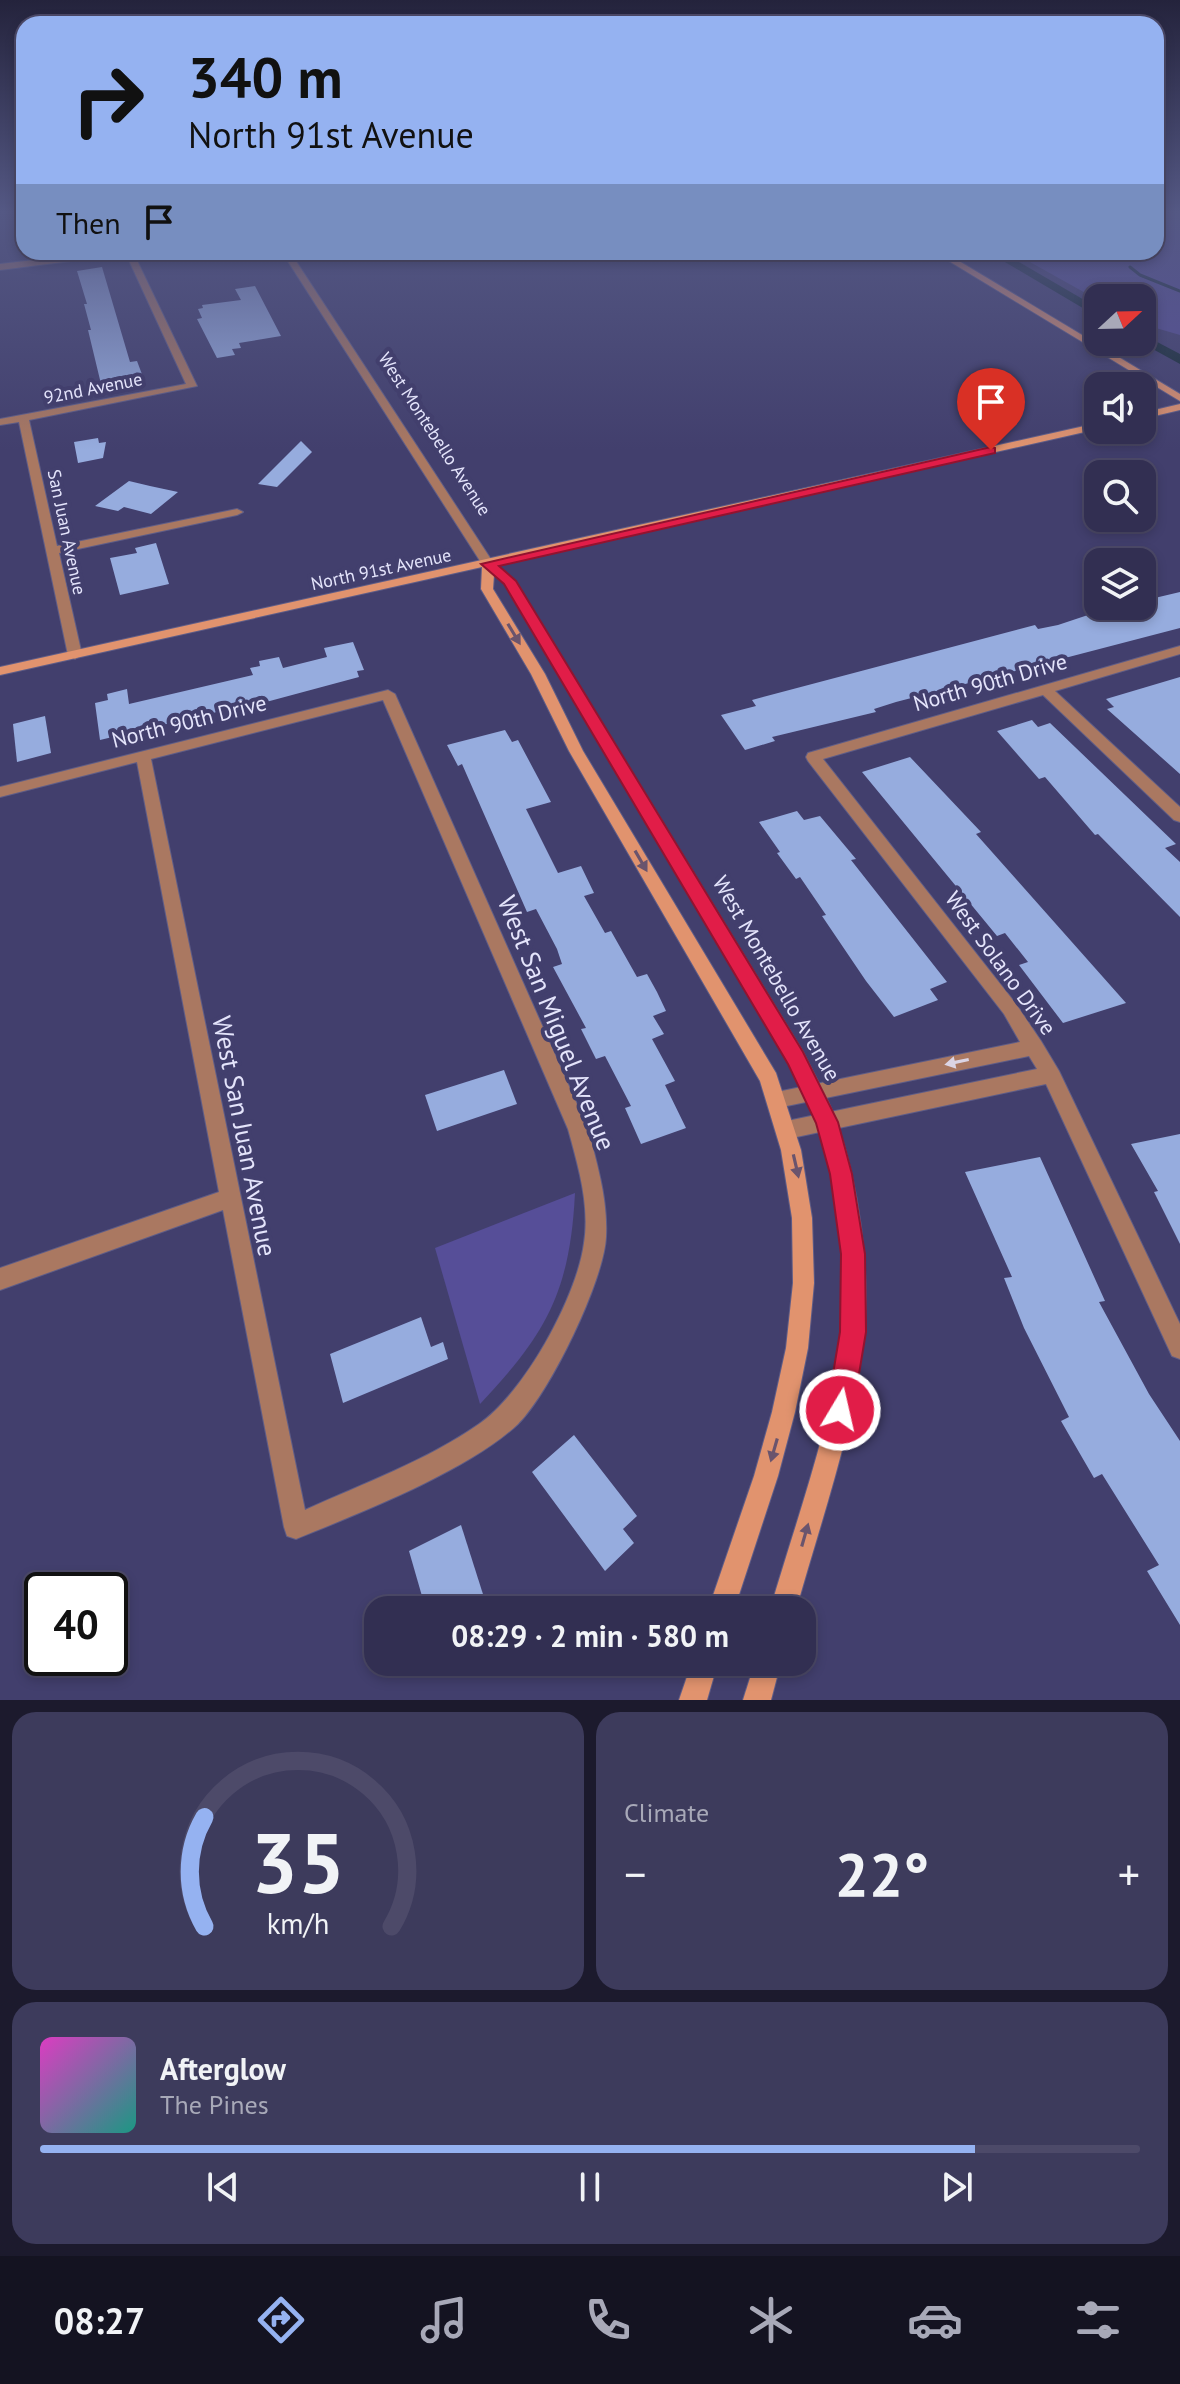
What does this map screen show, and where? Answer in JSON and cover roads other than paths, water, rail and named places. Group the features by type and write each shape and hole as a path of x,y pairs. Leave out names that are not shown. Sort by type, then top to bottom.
{"street":[{"name":"92nd Avenue","path":"0,422 192,386 145,291"},
{"name":"West Montebello Avenue","path":"311,291 488,564 509,581 796,1058 827,1122 841,1174 853,1254 853,1332 840,1410 787,1596"},
{"path":"1003,291 1180,398"},
{"path":"1156,413 1180,407"},
{"name":"San Juan Avenue","path":"23,417 75,655"},
{"name":"North 91st Avenue","path":"0,671 1084,429"},
{"path":"53,551 237,512"},
{"name":"West Montebello Avenue","path":"488,564 487,589 538,674 576,751 769,1079 787,1130 799,1178 806,1249 805,1303 792,1385 765,1480 726,1596"},
{"name":"North 90th Drive","path":"813,757 1180,650"},
{"path":"1045,689 1180,816"},
{"name":"North 90th Drive","path":"0,792 388,694"},
{"name":"West San Miguel Avenue","path":"296,1527 457,1451 511,1414 543,1370 595,1244 593,1183 578,1129 388,694"},
{"name":"West San Juan Avenue","path":"143,756 296,1527"},
{"name":"West Solano Drive","path":"813,757 1010,1009 1034,1047 1180,1348"},
{"path":"777,1100 1034,1047"},
{"path":"787,1130 1050,1075"},
{"path":"0,1279 231,1197"},
{"path":"693,1700 701,1676"},
{"path":"757,1700 764,1676"}],"waterway":[{"path":"1061,291 1084,305"},
{"path":"1156,346 1180,360"}]}
